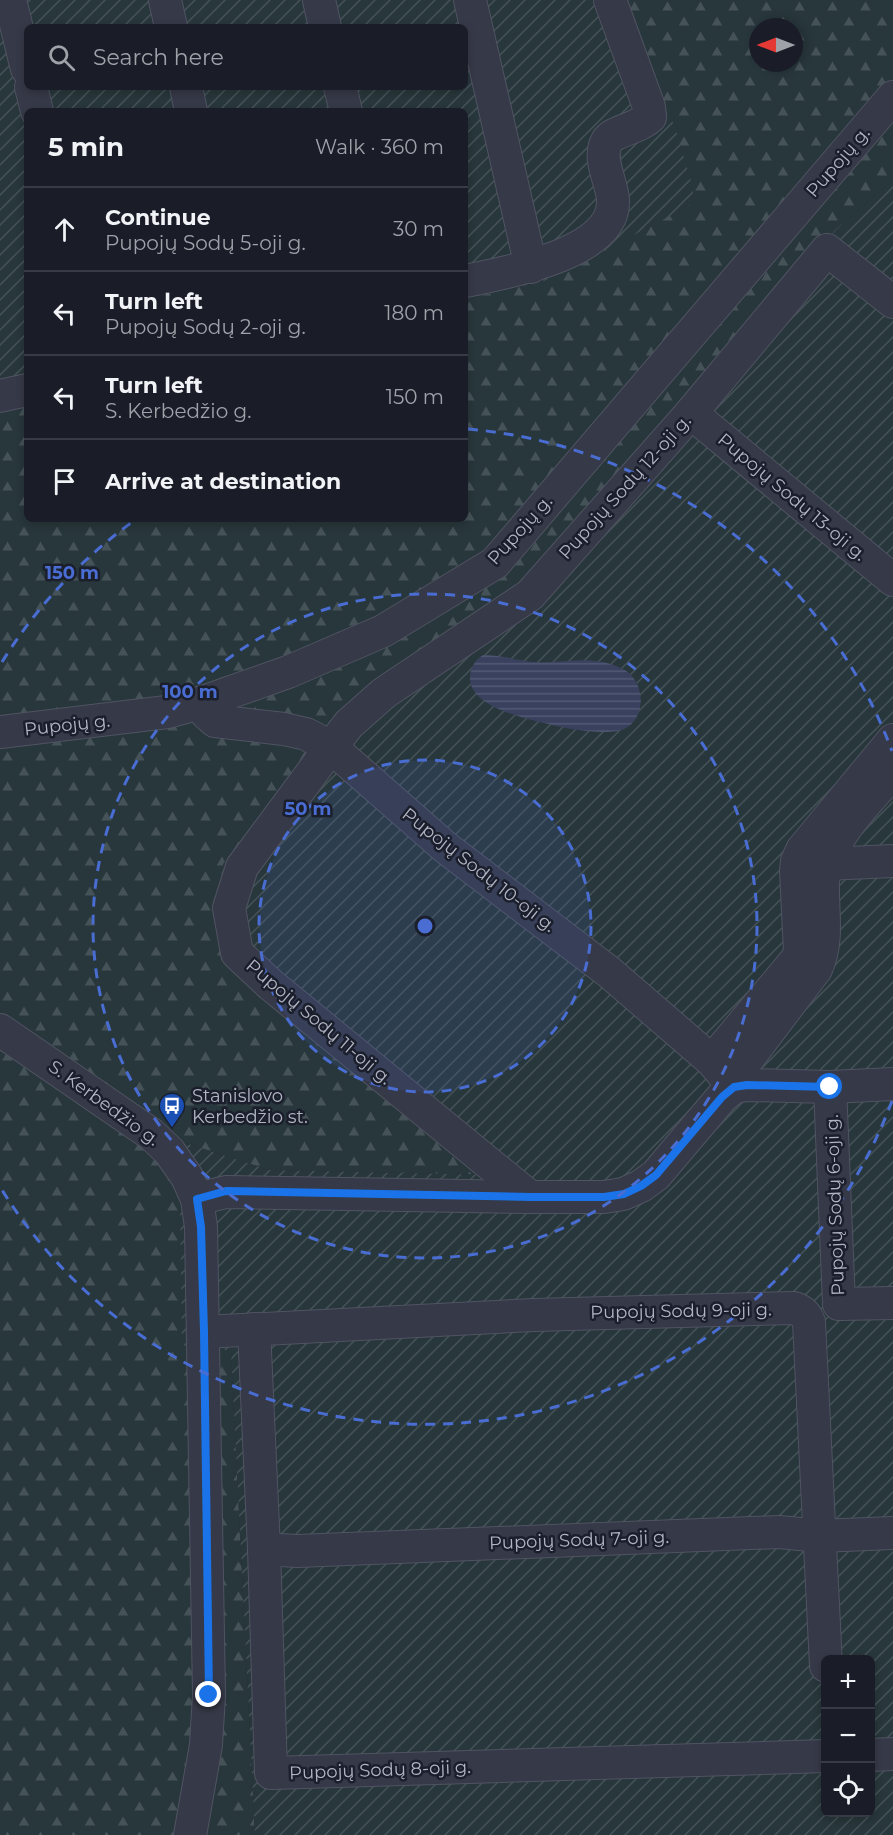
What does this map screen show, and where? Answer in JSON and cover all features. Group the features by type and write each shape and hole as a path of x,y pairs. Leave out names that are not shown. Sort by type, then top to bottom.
{"street":[{"path":"10,0 24,57"},
{"path":"165,0 170,24"},
{"path":"319,0 324,24"},
{"path":"470,0 531,267"},
{"path":"468,280 531,267 585,244 602,229 613,206 605,160 606,143 610,136 643,124 650,117 649,106 610,0"},
{"path":"32,90 36,108"},
{"path":"187,90 190,108"},
{"path":"341,90 345,108"},
{"name":"Pupojų g.","path":"0,732 166,712 203,702 288,672 383,630 495,563 893,97"},
{"name":"Pupojų Sodų 12-oji g.","path":"331,747 349,724 384,693 530,595 691,413 827,250 893,302"},
{"path":"0,396 24,391"},
{"name":"Pupojų Sodų 13-oji g.","path":"691,413 893,580"},
{"name":"Pupojų Sodų 10-oji g.","path":"203,702 206,713 215,721 284,729 306,734 331,747 445,847 609,972 712,1061 734,1087"},
{"path":"712,1061 797,959 800,952 796,871 802,850 893,740"},
{"name":"Pupojų Sodų 11-oji g.","path":"331,747 242,867 229,908 237,953 270,984 530,1197"},
{"path":"734,1087 737,1073 816,969 821,958 824,938 823,882 826,864 845,830 893,774"},
{"path":"826,864 893,861"},
{"name":"S. Kerbedžio g.","path":"0,1030 151,1134 170,1151 187,1177 197,1199 201,1227 204,1332 209,1695 206,1745 190,1835"},
{"path":"197,1199 226,1191 530,1197 604,1197 624,1194 641,1186 656,1175 722,1097 734,1087 747,1085 830,1087 893,1084"},
{"name":"Pupojų Sodų 6-oji g.","path":"830,1087 839,1304 893,1303"},
{"name":"Pupojų Sodų 9-oji g.","path":"204,1332 534,1315 794,1308 801,1311 809,1322 825,1655"},
{"name":"Pupojų Sodų 8-oji g.","path":"254,1329 271,1773 821,1756"},
{"path":"855,1513 861,1518 893,1518"},
{"name":"Pupojų Sodų 7-oji g.","path":"264,1550 297,1551 778,1532 820,1536 893,1533"},
{"path":"875,1755 893,1754"}],"green space":[{"path":"0,0 610,0 658,99 674,124 693,188 693,200 686,208 544,281 468,298 468,108 24,108 24,403 0,408"},
{"path":"610,0 893,0 893,180 835,230 541,566 358,697 492,1175 269,1170 179,1141 231,1351 255,1835 0,1835 0,408 24,403 24,522 468,522 468,298 544,281 658,99"},
{"path":"893,180 893,1835 255,1835 231,1351 182,1343 179,1141 269,1170 491,1175 231,964 214,922 223,864 358,697 541,566 835,230"}],"water":[{"path":"483,655 533,662 589,660 612,664 623,669 636,681 641,699 637,717 624,729 599,732 559,727 502,710 479,697 473,688 470,678 471,671 475,662"}],"place":[{"name":"Stanislovo Kerbedžio st.","path":"172,1129"}],"route":[{"path":"209,1695 204,1332 201,1227 197,1199 226,1191 530,1197 604,1197 624,1194 641,1186 656,1175 722,1097 734,1087 747,1085 830,1087"}]}
